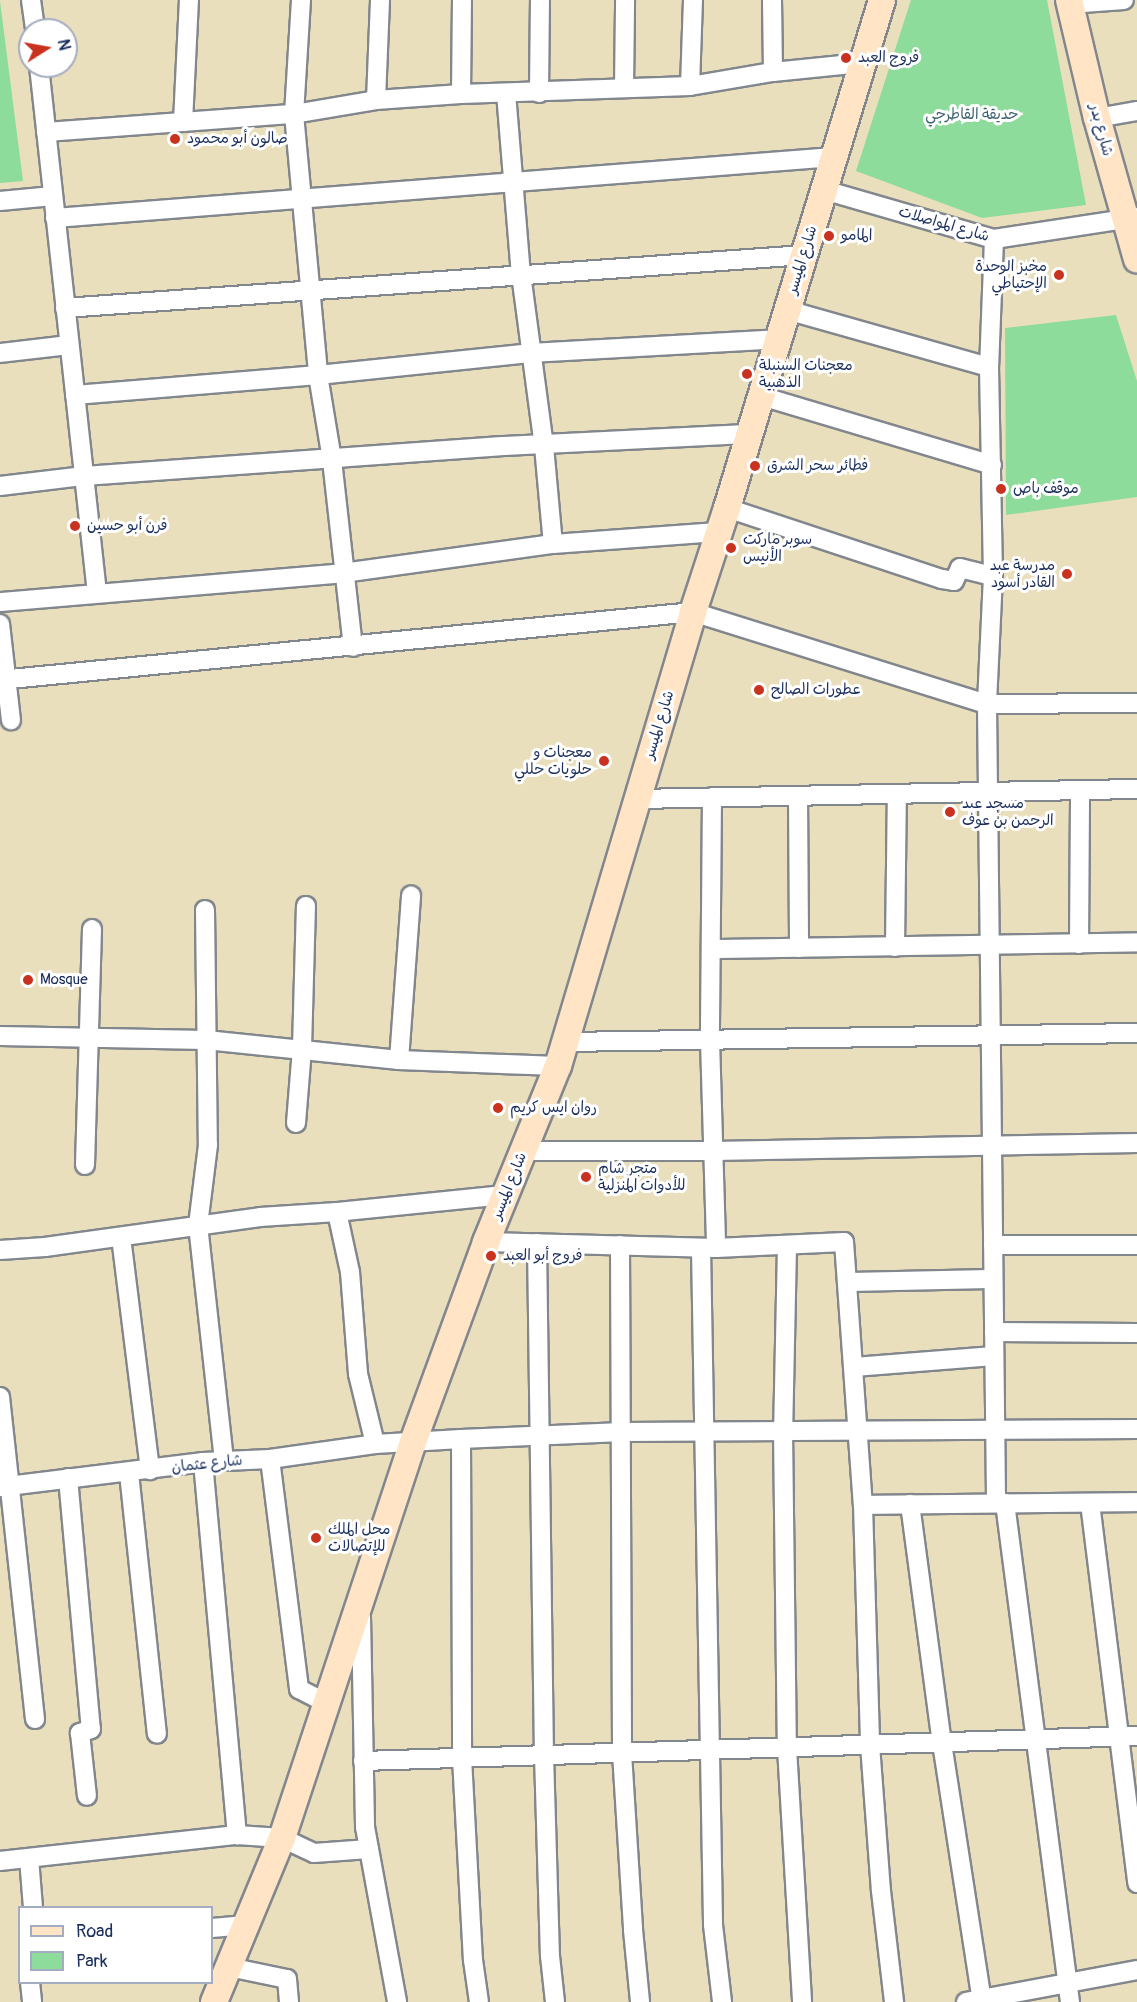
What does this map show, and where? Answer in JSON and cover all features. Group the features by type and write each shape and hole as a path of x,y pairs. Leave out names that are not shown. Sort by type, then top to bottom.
{"main road":[{"name":"شارع الميسر","path":"214,2002 282,1838 413,1442 486,1242 558,1066 693,612 882,0"},
{"name":"شارع بدر","path":"1069,2 1097,118 1132,218 1137,259"}],"street":[{"path":"31,0 33,18"},
{"path":"183,122 189,0"},
{"path":"301,0 294,114 318,375 332,460 353,647"},
{"path":"376,100 380,0"},
{"path":"461,94 462,0"},
{"path":"539,93 540,0"},
{"path":"624,88 625,0"},
{"path":"690,86 693,0"},
{"path":"772,0 773,72"},
{"path":"1069,2 1124,0"},
{"path":"46,132 294,114 376,100 461,94 690,86 773,72 862,63"},
{"path":"40,78 97,593"},
{"path":"506,93 521,274 544,446 553,544"},
{"path":"1097,118 1137,111"},
{"path":"55,218 834,157"},
{"name":"شارع المواصلات","path":"824,190 994,239 1132,218"},
{"path":"0,201 53,196"},
{"path":"994,239 989,367 993,576 987,704 995,1430 1001,1503 1036,1739 1070,2002"},
{"path":"65,308 804,255"},
{"path":"787,310 989,367"},
{"path":"75,394 318,375 530,353 778,339"},
{"path":"0,353 69,345"},
{"path":"761,396 992,465"},
{"path":"0,486 84,477 503,446 544,446 748,434"},
{"path":"727,508 942,579 954,581 960,568 993,576"},
{"path":"0,602 343,573 553,544 718,532"},
{"path":"3,680 693,612 987,704 1137,703"},
{"path":"0,624 3,680 11,720"},
{"path":"637,799 1137,789"},
{"path":"1078,944 1080,790"},
{"path":"895,947 897,794"},
{"path":"798,796 799,948"},
{"path":"712,797 710,1040 714,1151 709,1248 705,1431 712,1750 713,1925 722,2002"},
{"path":"399,1060 411,895"},
{"path":"296,1123 302,1048 306,906"},
{"path":"205,910 208,1145 198,1225 224,1461"},
{"path":"85,1165 92,929"},
{"path":"711,949 1137,942"},
{"path":"565,1042 1137,1033"},
{"path":"0,1036 90,1040 206,1040 302,1048 399,1060 558,1066"},
{"path":"523,1151 714,1151 1137,1143"},
{"path":"0,1250 121,1237 260,1217 336,1212 505,1195"},
{"path":"336,1212 350,1272 358,1374 375,1444"},
{"path":"121,1237 150,1470"},
{"path":"486,1242 709,1248 844,1242 863,1505 870,1745 881,1891 894,2002"},
{"path":"537,1243 544,1755 549,1956 555,2002"},
{"path":"620,1245 622,1753 640,2002"},
{"path":"993,1245 1137,1245"},
{"path":"787,1246 783,1430 787,1748 802,2002"},
{"path":"848,1282 993,1279"},
{"path":"994,1332 1137,1333"},
{"path":"854,1367 994,1356"},
{"path":"0,1397 5,1486 35,1719"},
{"name":"شارع عثمان","path":"5,1486 129,1473 203,1462 270,1459 375,1444 461,1439 622,1432 1137,1429"},
{"path":"461,1439 462,1758 472,1960 479,2002"},
{"path":"270,1459 299,1689 326,1703"},
{"path":"203,1462 237,1834"},
{"path":"129,1473 157,1734"},
{"path":"69,1478 91,1729 80,1733 87,1796"},
{"path":"863,1505 1137,1502"},
{"path":"1090,1503 1117,1737 1137,1883"},
{"path":"910,1504 977,2001 1137,1970"},
{"path":"360,1600 366,1827 397,2002"},
{"path":"363,1761 1137,1736"},
{"path":"0,1861 237,1834 282,1838 314,1853 369,1849"},
{"path":"29,1858 33,1906"},
{"path":"213,1928 246,1925"},
{"path":"229,1966 287,1979 289,2002"},
{"path":"30,1984 32,2002"}],"green space":[{"name":"حديقة القاطرجي","path":"911,0 1047,0 1086,205 982,218 856,171"},
{"path":"0,1 23,181 0,183"},
{"path":"1116,315 1137,381 1137,497 1006,515 1005,328"}],"place":[{"name":"فروج العبد","path":"846,58"},
{"name":"صالون أبو محمود","path":"175,139"},
{"name":"المامو","path":"829,236"},
{"name":"مخبز الوحدة الإحتياطي","path":"1059,275"},
{"name":"معجنات السنبلة الذهبية","path":"747,374"},
{"name":"فطائر سحر الشرق","path":"755,466"},
{"name":"موقف باص","path":"1001,489"},
{"name":"فرن أبو حسين","path":"75,526"},
{"name":"سوبر ماركت الأنيس","path":"731,548"},
{"name":"مدرسة عبد القادر أسود","path":"1067,574"},
{"name":"عطورات الصالح","path":"759,690"},
{"name":"معجنات و حلويات حللي","path":"604,761"},
{"name":"مسجد عبد الرحمن بن عوف","path":"950,812"},
{"name":"Mosque","path":"28,980"},
{"name":"روان ايس كريم","path":"498,1108"},
{"name":"متجر شام للأدوات المنزلية","path":"586,1177"},
{"name":"فروج أبو العبد","path":"491,1256"},
{"name":"محل الملك للإتصالات","path":"316,1538"}]}
